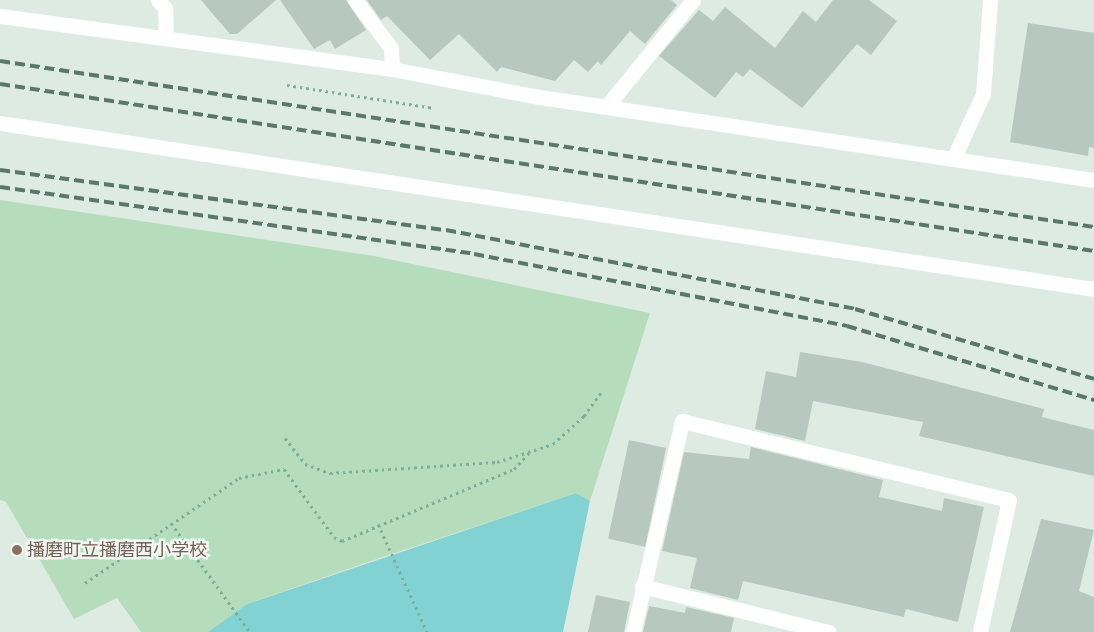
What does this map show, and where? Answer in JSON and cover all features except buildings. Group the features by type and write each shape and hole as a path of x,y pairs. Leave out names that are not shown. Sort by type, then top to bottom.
{"street":[{"path":"158,0 165,8 166,38"},
{"path":"355,0 391,48 392,69"},
{"path":"606,108 693,0"},
{"path":"954,157 982,94 990,0"},
{"path":"0,16 392,69 606,108 954,157 1094,180"},
{"path":"0,123 1094,289"},
{"path":"633,632 642,586 682,421 1009,500 980,632"},
{"path":"642,586 828,632"}],"path":[{"path":"286,438 305,464 330,473 496,462 553,444 584,416 602,391"},
{"path":"85,583 239,478 278,467 284,469 334,537 342,541 378,524 514,469 531,451"},
{"path":"171,524 250,632"},
{"path":"378,524 427,632"}],"green space":[{"path":"0,200 374,256 650,313 590,501 576,493 380,558 247,604 208,632 141,632 117,598 74,619 6,502 0,500"}],"water":[{"path":"576,493 590,501 563,632 208,632 247,604"}],"railway":[{"path":"0,61 1094,227"},
{"path":"0,84 1094,251"},
{"path":"0,170 446,230 855,309 1094,379"},
{"path":"0,187 474,254 847,326 1094,400"}],"place":[{"name":"播磨町立播磨西小学校","path":"17,550"}]}
